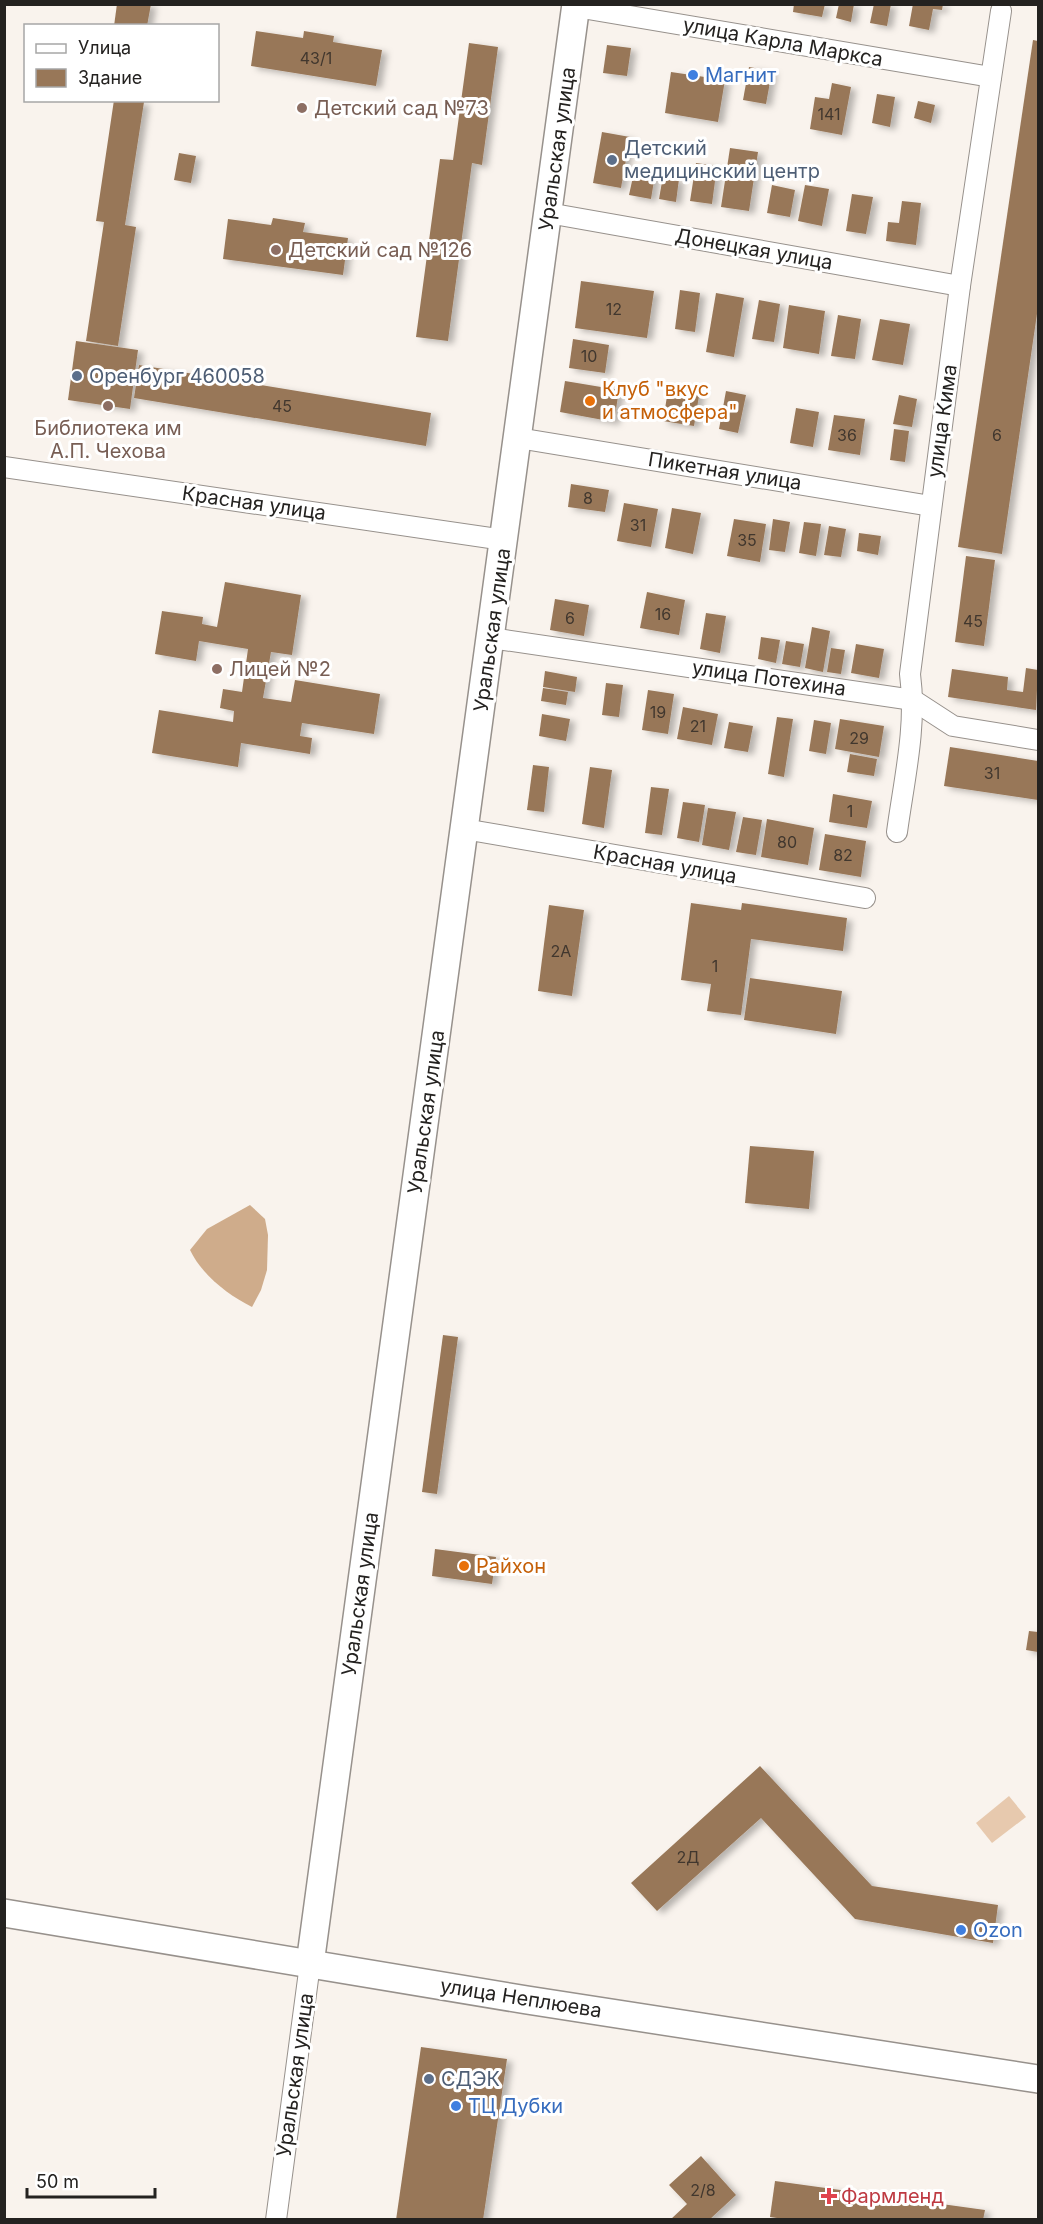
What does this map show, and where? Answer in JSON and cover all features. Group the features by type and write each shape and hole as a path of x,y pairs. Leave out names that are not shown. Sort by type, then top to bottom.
{"street":[{"name":"улица Карла Маркса","path":"576,6 991,77"},
{"name":"Уральская улица","path":"276,2220 576,6"},
{"name":"улица Кима","path":"897,832 913,700 910,674 931,506 960,286 1001,11"},
{"name":"Донецкая улица","path":"548,213 960,286"},
{"name":"Пикетная улица","path":"518,438 931,506"},
{"name":"Красная улица","path":"4,467 504,540"},
{"name":"улица Потехина","path":"491,638 913,700 953,726 1038,740"},
{"name":"Красная улица","path":"465,829 865,898"},
{"name":"улица Неплюева","path":"4,1913 310,1964 1038,2079"}],"shaded area":[{"path":"250,1205 265,1219 268,1235 267,1270 261,1290 252,1307 216,1283 201,1268 190,1250 207,1229"},
{"path":"1009,1796 1026,1817 992,1843 976,1823"}],"building":[{"path":"117,4 151,4 147,24 114,24"},
{"path":"794,4 825,4 822,17 793,12"},
{"path":"839,4 854,4 851,22 836,18"},
{"path":"874,4 891,4 887,26 870,23"},
{"path":"913,4 943,4 942,10 933,9 929,30 909,26"},
{"path":"256,31 303,38 304,31 334,36 333,42 382,50 376,86 251,66"},
{"path":"1033,40 1038,41 1038,307 1002,554 958,547"},
{"path":"469,43 498,47 482,165 472,163 448,341 416,337 440,159 453,160"},
{"path":"607,45 631,48 627,76 603,73"},
{"path":"749,67 772,71 766,104 743,100"},
{"path":"671,72 725,80 718,122 665,113"},
{"path":"832,83 851,87 842,135 810,129 815,97 829,99"},
{"path":"877,94 895,97 890,127 872,123"},
{"path":"918,101 935,105 931,123 914,118"},
{"path":"114,102 144,102 125,225 136,227 118,346 86,341 104,222 96,221"},
{"name":"Детский медицинский центр","path":"602,132 630,137 621,188 593,183"},
{"path":"730,148 758,152 749,211 721,207"},
{"path":"179,153 196,156 191,183 174,180"},
{"path":"696,163 717,166 712,204 690,201"},
{"path":"634,172 655,175 651,199 629,195"},
{"path":"663,176 679,179 676,202 659,199"},
{"path":"772,185 795,190 790,217 767,213"},
{"path":"805,185 829,189 822,226 798,221"},
{"path":"852,194 873,197 866,234 846,231"},
{"path":"902,201 921,203 916,245 886,241 888,222 899,223"},
{"path":"273,218 305,223 303,232 348,238 343,275 223,259 228,219 271,225"},
{"path":"581,281 654,291 647,338 575,328"},
{"path":"680,290 700,293 695,332 675,329"},
{"path":"716,293 744,298 734,357 706,352"},
{"path":"759,300 780,304 774,342 752,339"},
{"path":"789,305 825,311 819,354 783,348"},
{"path":"838,315 861,319 855,359 831,356"},
{"path":"880,319 910,324 903,365 872,360"},
{"path":"573,339 609,345 605,373 569,368"},
{"path":"76,341 138,350 130,409 68,400"},
{"path":"139,365 431,413 426,446 134,398"},
{"name":"Клуб \"вкус и атмосфера\"","path":"565,381 619,390 614,422 560,412"},
{"path":"669,384 700,390 694,426 663,421"},
{"path":"726,391 746,395 738,433 719,429"},
{"path":"899,395 917,399 912,427 893,424"},
{"path":"796,408 819,412 813,447 790,443"},
{"path":"834,415 865,419 860,455 828,450"},
{"path":"894,429 909,431 905,462 890,460"},
{"path":"571,484 609,490 605,512 568,507"},
{"path":"624,503 658,509 651,547 617,541"},
{"path":"672,508 701,513 693,554 665,548"},
{"path":"734,519 766,524 760,562 727,556"},
{"path":"773,519 790,522 785,552 769,550"},
{"path":"804,522 821,524 816,556 799,553"},
{"path":"829,526 846,529 841,557 824,555"},
{"path":"859,533 881,536 878,555 857,551"},
{"path":"966,556 995,560 984,646 955,642"},
{"path":"225,582 301,595 292,655 271,652 263,698 291,702 295,680 380,694 374,734 302,723 300,736 312,738 310,754 241,743 238,767 152,753 159,710 233,722 234,711 220,708 223,689 242,692 248,649 199,641 196,661 155,654 162,611 203,617 202,624 217,627"},
{"path":"647,592 685,600 679,635 640,628"},
{"path":"555,599 589,605 584,636 550,630"},
{"path":"706,613 726,616 720,653 700,649"},
{"path":"812,627 830,631 823,672 805,668"},
{"path":"761,637 780,640 776,663 758,659"},
{"path":"786,641 804,644 800,667 782,664"},
{"path":"856,644 884,649 879,678 851,673"},
{"path":"831,648 845,650 841,674 827,672"},
{"path":"1026,668 1038,670 1036,710 948,697 952,669 1008,677 1007,690 1023,692"},
{"path":"545,671 577,677 575,692 543,687"},
{"path":"606,683 623,685 619,717 602,715"},
{"path":"543,688 568,692 566,705 541,701"},
{"path":"648,690 674,694 668,734 642,730"},
{"path":"683,707 718,714 712,745 677,739"},
{"path":"542,714 570,719 566,741 539,736"},
{"path":"777,717 793,719 784,777 768,774"},
{"path":"840,719 884,726 879,757 835,749"},
{"path":"814,720 831,723 826,754 809,751"},
{"path":"729,722 753,726 748,752 724,748"},
{"path":"950,747 1038,761 1038,800 944,786"},
{"path":"850,754 877,759 874,776 847,772"},
{"path":"533,765 549,767 544,812 527,810"},
{"path":"590,767 612,770 604,828 582,824"},
{"path":"651,787 669,789 662,835 645,833"},
{"path":"833,794 872,801 867,828 829,822"},
{"path":"683,802 705,805 699,842 677,838"},
{"path":"708,808 736,812 729,850 702,845"},
{"path":"743,817 762,820 756,855 736,852"},
{"path":"767,819 814,828 808,865 761,857"},
{"path":"825,834 866,841 861,877 819,870"},
{"path":"691,903 741,910 742,903 847,918 843,951 751,939 741,1015 707,1011 711,984 681,980"},
{"path":"549,905 584,910 572,996 538,991"},
{"path":"750,978 842,991 836,1034 744,1020"},
{"path":"750,1146 814,1151 809,1209 745,1203"},
{"path":"443,1335 458,1337 437,1494 422,1492"},
{"name":"Райхон","path":"435,1549 496,1557 492,1584 432,1576"},
{"path":"1029,1631 1038,1632 1038,1652 1026,1650"},
{"path":"760,1766 872,1886 998,1905 993,1943 855,1919 761,1818 657,1911 631,1883"},
{"name":"ТЦ Дубки","path":"421,2047 507,2059 483,2220 396,2220"},
{"path":"701,2156 736,2195 709,2220 670,2220 687,2204 669,2185"},
{"path":"775,2181 985,2210 983,2220 791,2220 770,2217"}],"place":[{"name":"Магнит","path":"693,75"},
{"name":"Детский сад №73","path":"302,108"},
{"name":"Детский медицинский центр","path":"612,160"},
{"name":"Детский сад №126","path":"276,250"},
{"name":"Оренбург 460058","path":"77,376"},
{"name":"Клуб \"вкус и атмосфера\"","path":"590,401"},
{"name":"Библиотека им А.П. Чехова","path":"108,406"},
{"name":"Лицей №2","path":"217,669"},
{"name":"Райхон","path":"464,1566"},
{"name":"Ozon","path":"961,1930"},
{"name":"СДЭК","path":"429,2079"},
{"name":"ТЦ Дубки","path":"456,2106"},
{"name":"Фармленд","path":"829,2196"}]}
